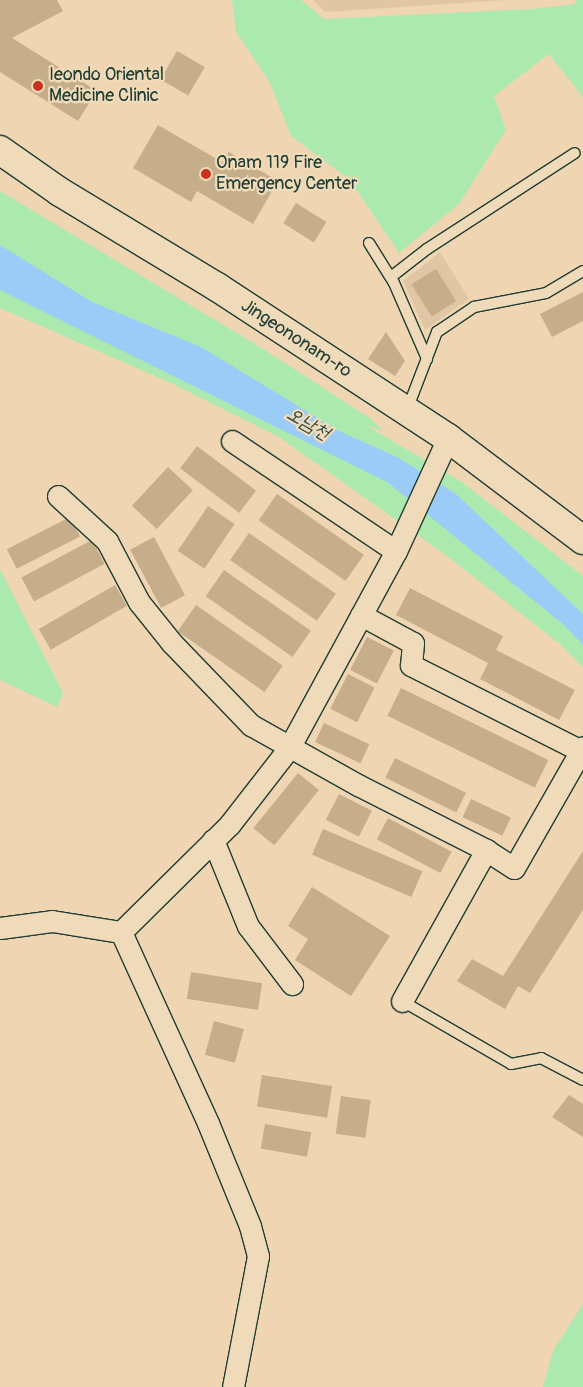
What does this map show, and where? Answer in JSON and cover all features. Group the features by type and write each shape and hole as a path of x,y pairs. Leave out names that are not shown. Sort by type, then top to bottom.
{"main road":[{"name":"Jingeononam-ro","path":"0,150 60,192 217,288 407,411 443,450 583,540"}],"street":[{"path":"232,441 396,551"},
{"path":"121,932 230,824 289,748 396,551 443,450"},
{"path":"58,496 107,541 139,602 172,643 252,725 289,748 486,850 514,868 582,749 411,665 413,644 361,615"},
{"path":"214,840 248,926 292,984"},
{"path":"402,1001 486,850"},
{"path":"0,928 52,921 121,932"},
{"path":"121,932 208,1123 250,1226 258,1256 233,1387"}],"lane":[{"path":"390,277 428,248 575,153"},
{"path":"369,243 390,277 427,359"},
{"path":"407,411 437,332 474,307 546,293 583,271"},
{"path":"402,1001 510,1064 541,1058 583,1080"}],"shaded area":[{"path":"313,0 505,0 325,12"},
{"path":"440,252 469,299 425,330 403,281"}],"green space":[{"path":"232,0 301,0 324,19 531,9 575,4 576,0 583,0 583,97 549,54 494,96 506,130 459,204 399,253 350,180 291,136 270,83 236,32"},
{"path":"0,191 265,350 371,419 383,431 367,426 462,482 583,576 583,667 561,645 447,556 279,437 173,384 0,308"},
{"path":"0,569 63,693 57,707 0,680"},
{"path":"583,1304 583,1387 543,1387 553,1351"}],"water":[{"name":"오남천","path":"0,245 92,302 201,347 339,431 399,458 456,494 583,614 583,645 563,624 387,482 0,290"}],"building":[{"path":"0,0 57,0 63,11 12,38 97,91 78,121 0,72"},
{"path":"177,51 205,67 188,96 160,80"},
{"name":"Onam 119 Fire Emergency Center","path":"158,125 222,162 229,152 278,181 253,224 197,191 191,202 133,168"},
{"path":"296,203 327,222 314,242 283,223"},
{"path":"436,269 456,301 432,317 411,284"},
{"path":"583,292 583,321 552,337 540,314"},
{"path":"386,332 405,361 395,376 368,359"},
{"path":"197,446 256,491 239,513 180,468"},
{"path":"168,467 193,490 157,529 132,506"},
{"path":"277,494 364,555 345,581 259,520"},
{"path":"208,506 235,524 204,569 178,551"},
{"path":"70,517 80,537 17,569 7,549"},
{"path":"249,533 336,594 317,621 230,560"},
{"path":"154,537 185,595 161,608 130,550"},
{"path":"92,540 105,564 34,601 21,578"},
{"path":"224,570 311,631 292,657 206,596"},
{"path":"115,585 127,606 51,650 39,629"},
{"path":"410,588 503,636 496,650 575,690 559,720 480,679 488,663 396,615"},
{"path":"196,605 283,666 264,692 178,631"},
{"path":"367,637 394,651 377,684 350,670"},
{"path":"348,674 375,688 357,722 330,709"},
{"path":"401,688 548,760 535,788 387,716"},
{"path":"324,723 369,744 360,763 315,742"},
{"path":"395,758 466,793 456,812 385,778"},
{"path":"298,773 319,790 274,845 253,828"},
{"path":"339,794 372,811 359,837 326,820"},
{"path":"471,799 511,818 502,836 463,817"},
{"path":"388,818 452,852 440,873 377,839"},
{"path":"323,829 422,871 411,897 312,855"},
{"path":"583,851 583,910 530,993 518,986 505,1009 457,981 472,959 503,976"},
{"path":"312,887 390,936 351,996 295,960 308,939 288,926"},
{"path":"191,972 262,983 258,1010 187,999"},
{"path":"214,1021 244,1029 235,1063 205,1055"},
{"path":"262,1075 332,1086 327,1118 257,1107"},
{"path":"569,1095 583,1104 583,1137 552,1117"},
{"path":"341,1096 371,1100 365,1138 336,1134"},
{"path":"265,1124 311,1132 307,1157 261,1149"}],"place":[{"name":"Ieondo Oriental Medicine Clinic","path":"38,86"},
{"name":"Onam 119 Fire Emergency Center","path":"206,174"}]}
